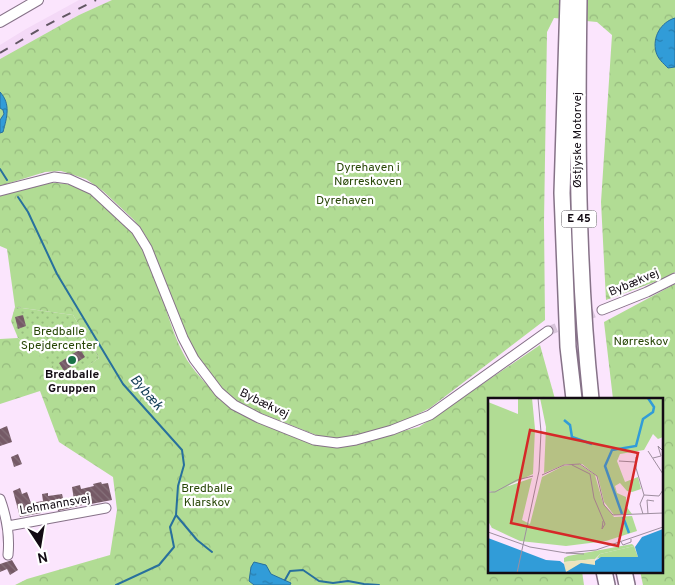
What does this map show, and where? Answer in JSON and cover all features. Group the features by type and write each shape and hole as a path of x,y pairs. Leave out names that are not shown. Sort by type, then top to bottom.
{"highway":[{"name":"Østjyske Motorvej","path":"568,0 573,39 580,275 591,398"},
{"name":"Østjyske Motorvej","path":"574,398 568,347 562,193 573,39 579,0"},
{"path":"604,572 607,585"},
{"path":"624,572 627,585"}],"street":[{"path":"0,22 38,0"},
{"name":"Bybækvej","path":"0,191 40,179 54,177 69,179 93,190 136,230 144,242 183,338 194,359 220,392 234,405 259,418 314,440 337,443 356,440 392,430 430,415 548,331"},
{"name":"Bybækvej","path":"602,310 647,292 675,278"},
{"name":"Lehmannsvej","path":"0,500 8,526 8,555"},
{"name":"Lehmannsvej","path":"8,526 106,508"}],"shaded area":[{"path":"79,0 112,0 79,15 0,59 0,45"}],"green space":[{"name":"Nørreskov","path":"112,0 675,0 675,272 668,277 606,300 601,202 612,35 597,22 554,18 547,32 544,222 545,320 430,408 402,422 372,433 341,439 326,439 250,409 231,398 215,382 200,362 184,332 146,236 134,220 103,191 86,179 61,171 45,172 0,186 0,59 79,15"},
{"name":"Bredballe Klarskov","path":"48,183 68,184 92,194 107,206 142,246 155,274 180,346 187,360 208,386 222,400 321,445 343,446 419,427 540,345 555,398 488,398 488,572 582,572 584,585 15,585 27,579 110,555 117,510 113,477 59,442 40,391 0,404 0,339 18,338 69,379 99,358 73,315 15,307 7,249 0,246 0,195"},
{"name":"Nørreskov","path":"675,284 675,585 643,585 640,572 662,572 662,398 613,398 604,322"},
{"name":"Bredballe Spejdercenter","path":"15,307 73,315 99,358 69,380 18,338 11,321"}],"water":[{"path":"675,18 675,67 668,68 657,54 655,41 662,27"},
{"path":"0,92 6,101 7,111 3,132 0,133 0,120 4,114 0,108"},
{"path":"254,562 266,565 271,574 291,583 290,585 254,585 249,581 251,567"}],"building":[{"path":"23,315 26,326 18,329 15,317"},
{"name":"Bredballe Gruppen","path":"80,349 85,357 64,371 59,363"},
{"path":"7,426 12,442 0,446 0,429"},
{"path":"18,454 22,464 14,467 11,457"},
{"path":"101,482 102,484 108,483 112,500 58,511 57,505 40,508 41,513 20,517 13,491 20,488 22,494 27,492 31,503 43,501 42,494 48,493 48,496 62,494 64,502 74,500 72,487 80,485 81,489"},
{"path":"12,560 18,570 10,575 7,569 0,572 0,564"}],"waterway":[{"name":"Bybæk","path":"0,169 7,180"},
{"name":"Bybæk","path":"18,197 28,212 57,274 123,384 182,450 184,465 178,486 176,515 170,527 174,547 159,565 116,585"},
{"path":"176,515 197,540 212,552"},
{"path":"285,580 290,571 303,570 319,581 333,583 348,581 379,585"}],"tunnel":[{"path":"548,331 602,310"}],"railway":[{"path":"0,53 45,26 96,0"}],"place":[{"name":"Bredballe Gruppen","path":"72,360"}],"park label":[{"name":"Dyrehaven i Nørreskoven","path":"368,175"},
{"name":"Dyrehaven","path":"345,201"}]}
